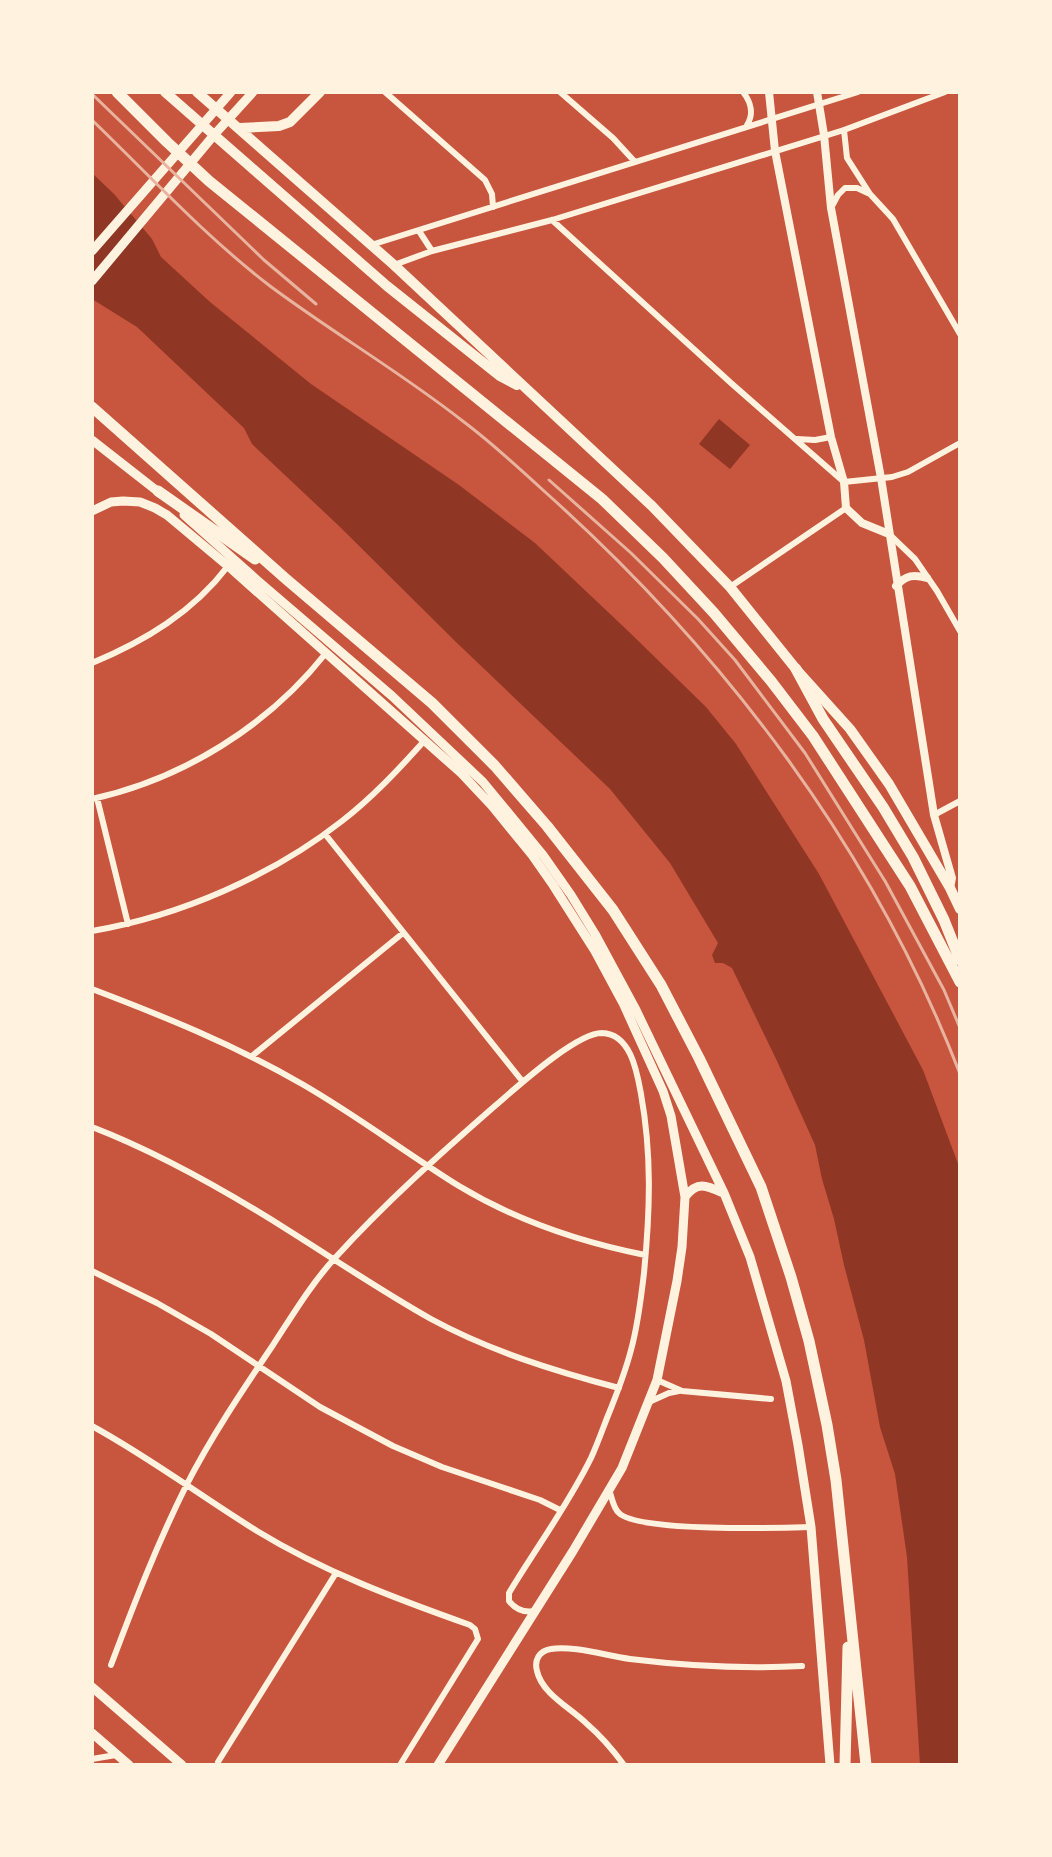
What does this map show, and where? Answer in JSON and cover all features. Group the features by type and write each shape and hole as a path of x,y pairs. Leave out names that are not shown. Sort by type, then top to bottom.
{"highway":[{"path":"117,92 209,181 560,464 602,499 663,558 714,613 813,736 910,886 960,982"},
{"path":"165,92 387,286 500,376 529,392"},
{"path":"240,128 279,126 290,122 320,92"},
{"path":"201,94 394,265 652,506 730,587 796,669 850,729 889,784 960,909"},
{"path":"92,407 432,703 495,766 613,910 661,985 761,1187 809,1341 836,1480 866,1765"},
{"path":"158,491 286,579"},
{"path":"796,669 823,719 913,857 960,960"},
{"path":"845,1765 850,1614"}],"main road":[{"path":"92,251 231,92"},
{"path":"92,281 253,92"},
{"path":"92,440 158,491 392,696 483,782 543,855 602,947 636,1010 724,1193 750,1257 786,1381 811,1527 830,1765"},
{"path":"92,511 111,502 123,501 140,502 167,515 426,740 472,784 532,855 595,951 623,1003 663,1091 677,1143 685,1197 677,1281 657,1380 622,1468 438,1765"},
{"path":"685,1197 697,1186 712,1187 724,1193"},
{"path":"92,1687 182,1765"},
{"path":"92,1733 129,1765"}],"street":[{"path":"385,92 485,180 492,194 493,207"},
{"path":"560,92 613,138 635,162"},
{"path":"743,92 751,110 746,127"},
{"path":"769,92 775,151 831,437 844,482 846,508 862,523 889,534 915,559 960,631"},
{"path":"817,92 831,208 881,478 934,815 952,878 950,888"},
{"path":"371,245 858,92"},
{"path":"394,265 432,251 552,220 844,130 945,92"},
{"path":"844,130 847,158 870,194 893,219 960,334"},
{"path":"831,208 845,188 857,188 870,194"},
{"path":"552,220 844,482 908,472 960,443"},
{"path":"419,231 432,251"},
{"path":"797,439 831,437"},
{"path":"730,587 846,508"},
{"path":"92,663 155,632 207,592 228,566"},
{"path":"896,586 911,575 927,578"},
{"path":"128,924 95,798 169,773 219,748 274,709 307,678 326,653"},
{"path":"92,931 168,913 237,885 325,834 377,791 426,740"},
{"path":"934,815 960,801"},
{"path":"325,834 523,1082"},
{"path":"252,1056 403,933"},
{"path":"92,989 252,1056 361,1120 460,1187 513,1214 570,1237 645,1255"},
{"path":"111,1665 187,1485 258,1367 333,1259 428,1165 523,1082 578,1041 589,1035 610,1034 625,1045 632,1057 646,1129 650,1180 649,1230 639,1315 619,1388 591,1457 509,1593 513,1607 525,1612 535,1611"},
{"path":"92,1127 124,1139 234,1196 432,1319 526,1361 619,1388"},
{"path":"92,1271 211,1334 320,1407 393,1446 560,1510"},
{"path":"657,1380 682,1391"},
{"path":"649,1402 682,1391 771,1399"},
{"path":"92,1426 259,1532 336,1573 475,1629 478,1639 400,1765"},
{"path":"609,1490 621,1515 650,1522 709,1528 811,1527"},
{"path":"218,1762 336,1573"},
{"path":"624,1765 588,1724 547,1690 538,1675 536,1662 543,1651 565,1648 627,1658 722,1667 802,1666"},
{"path":"92,1759 117,1754"}],"shaded area":[{"path":"92,173 152,239 161,257 210,302 311,384 459,485 535,543 627,630 706,707 736,744 819,874 923,1070 960,1169 960,1765 920,1765 907,1557 895,1474 880,1427 864,1340 815,1145 732,968 715,963 712,955 718,943 670,863 610,789 252,444 244,428 137,327 92,299"},
{"path":"719,419 750,445 730,469 699,444"}],"railway":[{"path":"92,94 264,260 316,304"},
{"path":"92,120 246,267 440,404 495,447 610,553 672,618 731,686 837,832 883,910 924,991 960,1074"},
{"path":"549,480 631,553 698,619 735,660 805,753 885,881 944,990 960,1028"}]}
